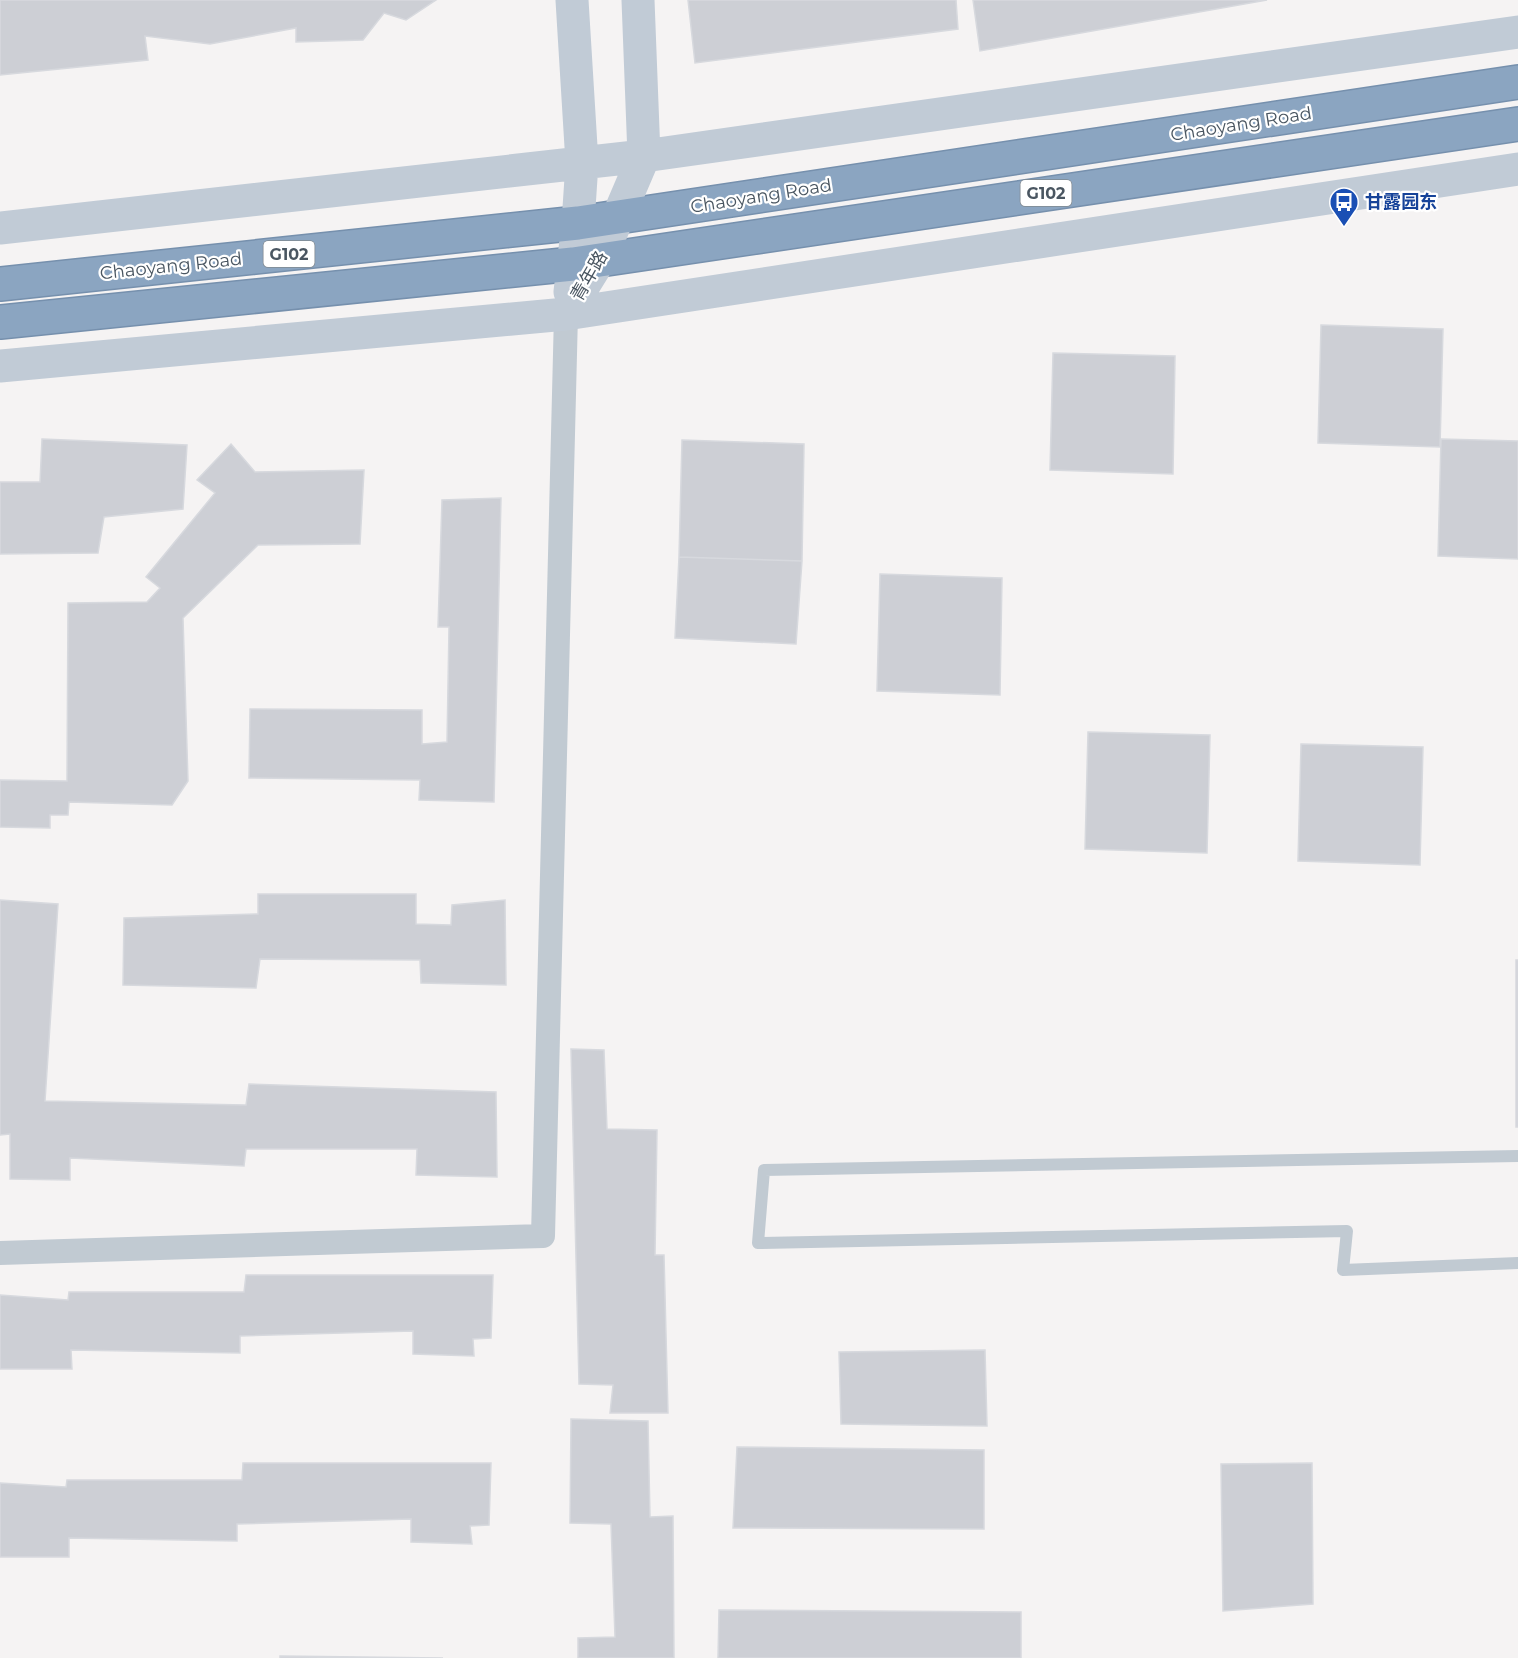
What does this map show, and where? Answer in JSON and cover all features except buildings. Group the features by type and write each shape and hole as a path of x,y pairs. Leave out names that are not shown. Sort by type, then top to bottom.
{"highway":[{"name":"Chaoyang Road","path":"0,284 578,224 1518,82"},
{"name":"G102","path":"0,322 587,261 1518,124"}],"street":[{"name":"青年路","path":"572,0 582,163 578,224 587,261"},
{"name":"青年路","path":"566,314 587,261 618,217 644,156 638,0"},
{"path":"0,228 644,156 1518,32"},
{"path":"0,366 566,314 1518,169"},
{"path":"0,1253 543,1236 566,314"}],"lane":[{"path":"1518,1156 764,1170 758,1243 1347,1231 1343,1270 1518,1263"}],"place":[{"name":"甘露园东","path":"1344,228"}]}
